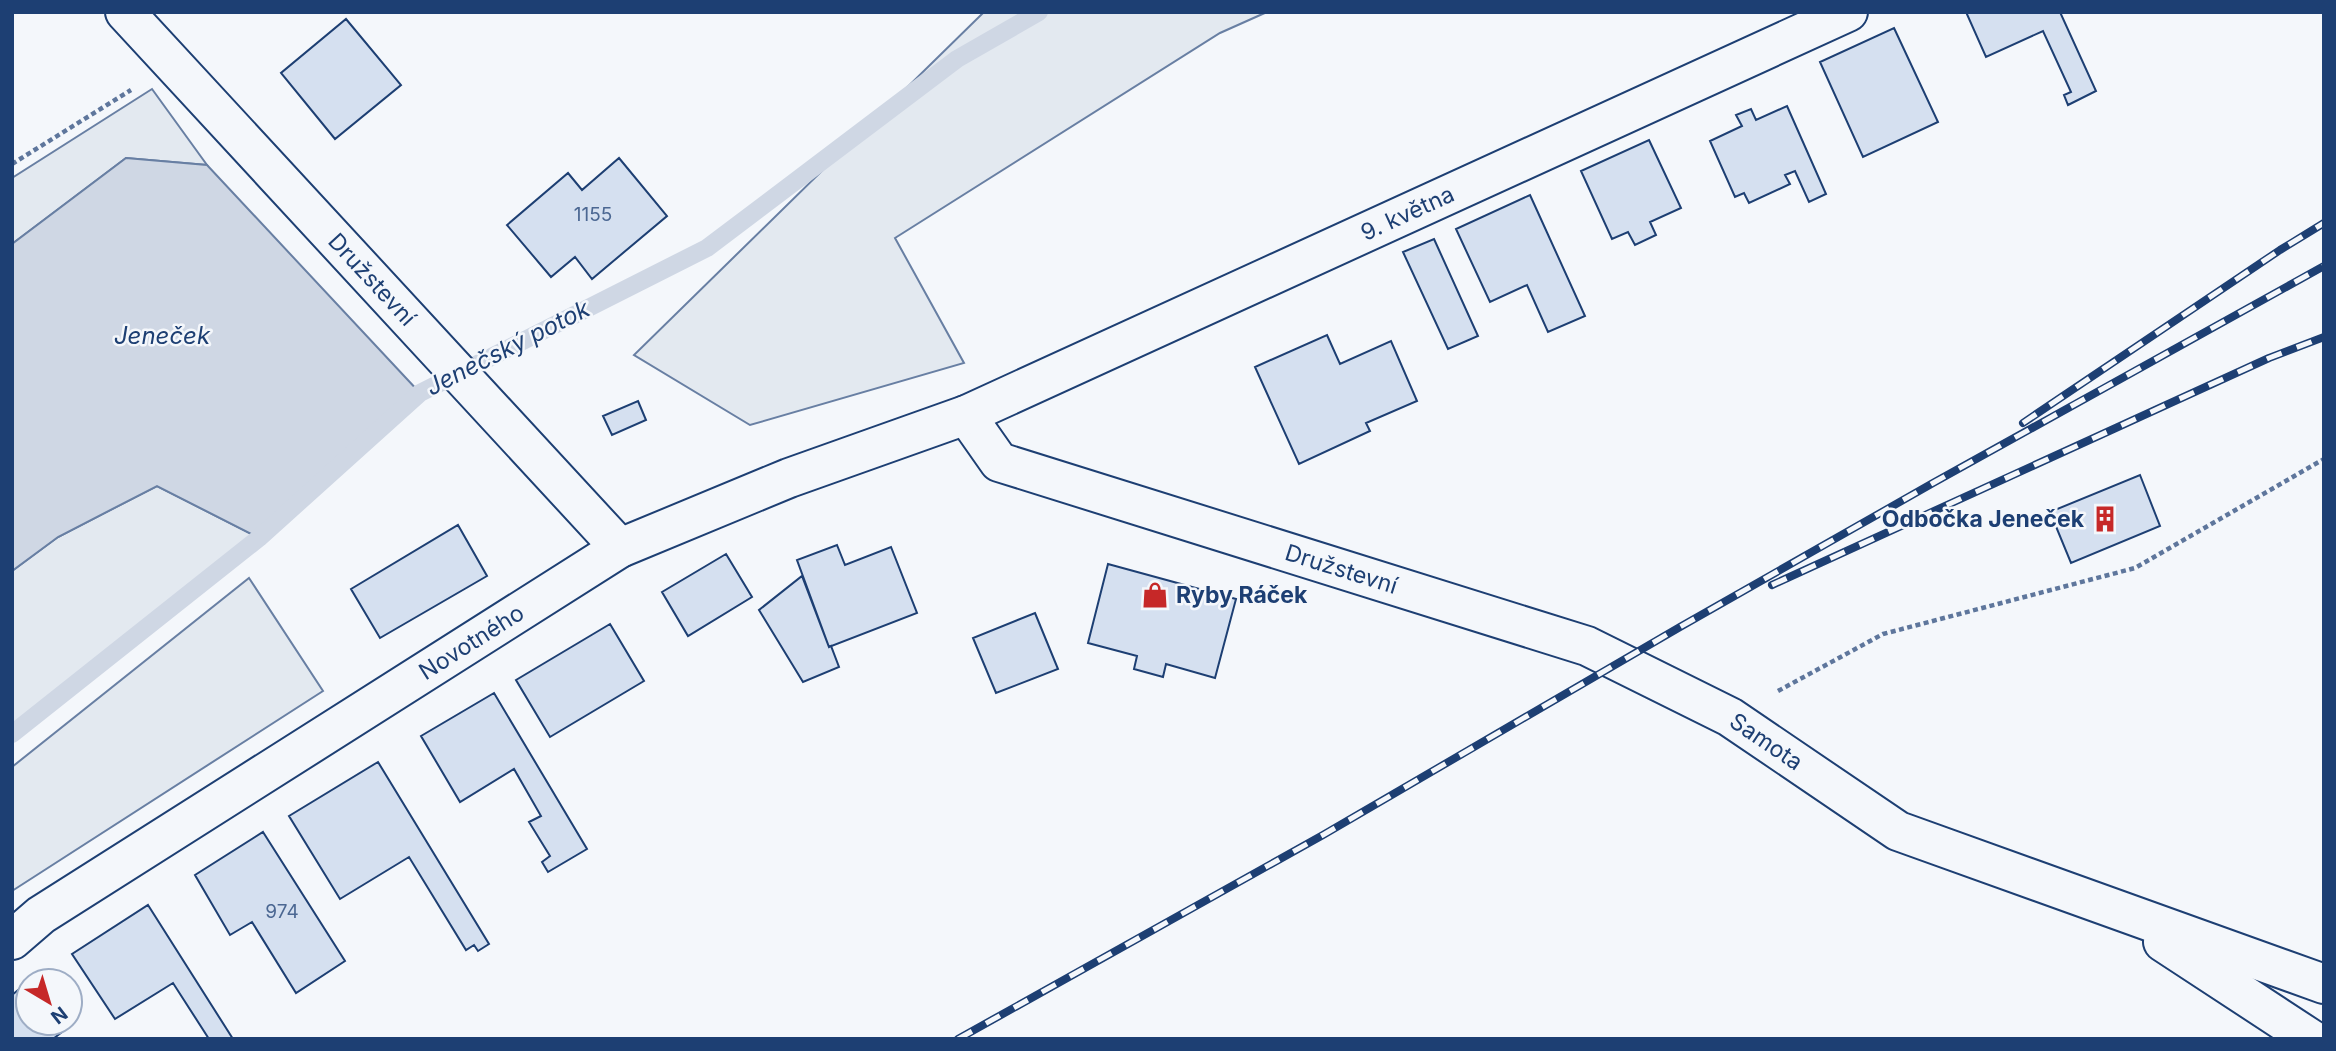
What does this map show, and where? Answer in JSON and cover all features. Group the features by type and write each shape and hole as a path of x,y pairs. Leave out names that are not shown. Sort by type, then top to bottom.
{"street":[{"name":"Družstevní","path":"125,12 620,548"},
{"name":"9. května","path":"966,415 1848,12"},
{"name":"Družstevní","path":"966,415 999,462 1587,646 1730,717"},
{"name":"Novotného","path":"12,940 52,908 620,548 789,478 966,415"},
{"name":"Samota","path":"1730,717 1898,831 2324,984"},
{"path":"2112,908 2311,1039"}],"path":[{"path":"12,164 173,64"},
{"name":"Samota","path":"1730,717 1883,634 2136,568 2324,459"}],"shaded area":[{"path":"984,12 1267,12 1220,33 895,238 964,363 750,425 634,355"},
{"path":"152,89 207,165 126,158 12,244 12,178"},
{"path":"157,486 259,538 12,734 12,571 58,537"},
{"path":"249,578 323,691 12,891 12,767"}],"water":[{"name":"Jeneček","path":"126,158 207,165 420,393 259,538 157,486 58,537 12,571 12,244"}],"building":[{"path":"1966,12 2060,12 2096,91 2068,105 2064,95 2071,92 2043,31 1986,57"},
{"path":"346,19 401,85 335,139 281,73"},
{"path":"1894,28 1938,122 1863,157 1820,62"},
{"path":"1787,106 1826,194 1809,202 1795,171 1785,175 1790,184 1749,203 1744,193 1735,197 1710,141 1742,126 1736,115 1751,109 1756,120"},
{"path":"1649,140 1681,208 1650,222 1656,235 1635,245 1628,232 1612,239 1581,171"},
{"path":"619,158 667,216 592,279 575,257 551,277 507,225 568,173 582,190"},
{"path":"1530,195 1585,316 1548,332 1527,285 1490,302 1456,229"},
{"path":"1434,239 1478,336 1448,349 1403,252"},
{"path":"1327,335 1340,364 1391,341 1417,401 1366,423 1370,431 1299,464 1255,367"},
{"path":"638,401 646,420 612,435 603,416"},
{"name":"Odbočka Jeneček","path":"2140,475 2160,526 2071,563 2050,512"},
{"path":"458,525 487,576 380,638 351,589"},
{"path":"837,545 845,565 891,547 917,613 829,647 797,560"},
{"path":"726,554 752,597 688,636 662,592"},
{"path":"1108,564 1236,599 1215,678 1166,664 1163,677 1134,669 1137,656 1088,643"},
{"path":"802,576 839,667 803,682 759,610"},
{"path":"1035,613 1058,669 996,693 973,638"},
{"path":"610,624 644,681 550,737 516,680"},
{"path":"494,693 587,849 548,872 542,862 550,856 529,822 541,816 514,769 460,802 421,736"},
{"path":"378,762 489,944 478,951 474,945 466,950 409,857 340,899 289,816"},
{"path":"263,832 345,961 296,993 252,922 230,935 195,875"},
{"path":"148,905 233,1039 209,1039 173,983 115,1019 84,972 84,967 81,967 72,954"},
{"path":"14,993 14,1037 56,1037 12,1039"}],"waterway":[{"name":"Jenečský potok","path":"12,734 259,538 420,393 707,248 957,59 1039,12"}],"railway":[{"path":"2023,423 2324,223"},
{"path":"958,1039 1323,835 1933,483 2324,266"},
{"path":"1772,585 2269,358 2324,337"}],"place":[{"name":"Odbočka Jeneček","path":"2105,519"},
{"name":"Ryby Ráček","path":"1155,595"}]}
